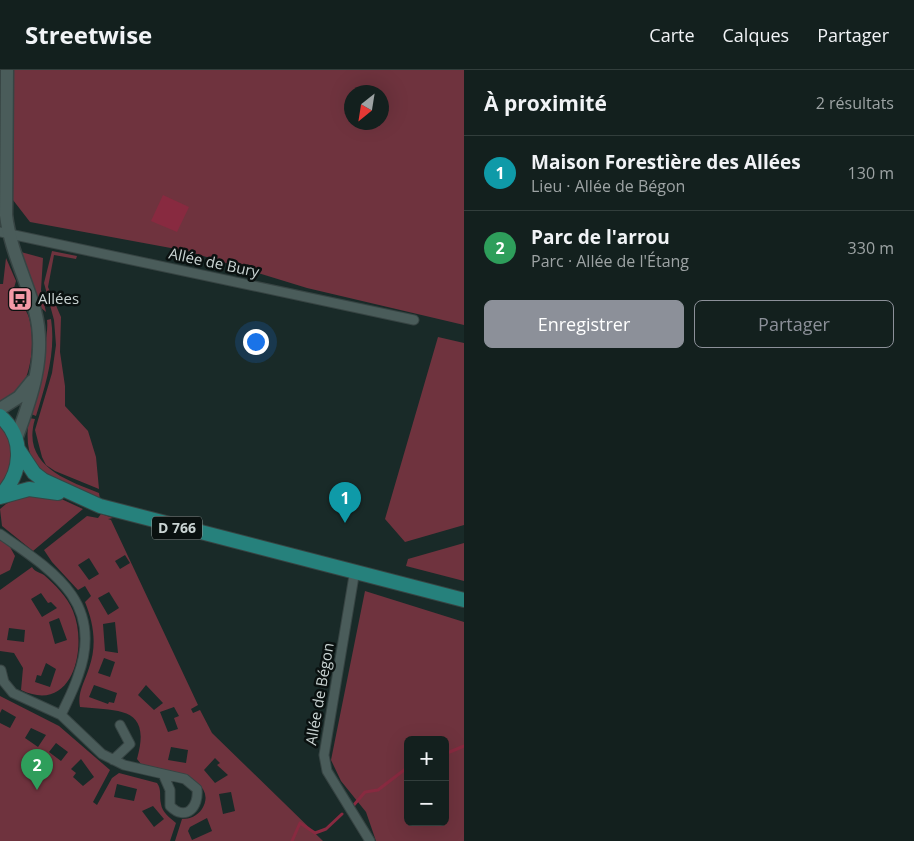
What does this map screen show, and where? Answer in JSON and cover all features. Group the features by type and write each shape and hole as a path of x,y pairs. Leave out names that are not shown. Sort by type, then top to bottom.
{"main road":[{"name":"D 766","path":"0,416 11,429 17,444 38,476 79,498"},
{"path":"0,497 15,476 18,463 17,444"},
{"name":"D 766","path":"0,497 29,489 79,498 133,516 355,570 464,600"}],"street":[{"path":"7,70 6,215 4,232 39,325 40,346 34,390 17,444"},
{"name":"Allée de Bury","path":"4,232 414,320"},
{"path":"0,409 26,391 37,367"},
{"path":"0,528 15,544"},
{"path":"0,534 63,583 79,604 84,619 86,643 84,656 78,676 61,715"},
{"name":"Allée de Bégon","path":"355,570 324,755 327,771 370,841"},
{"path":"1,670 4,682 13,693 61,715 102,754 113,760 185,779 197,789 198,800 193,809 184,812 175,811 170,806 170,790 163,774"},
{"path":"113,760 130,744 120,725"}],"shaded area":[{"path":"14,70 464,70 464,325 307,288 187,251 30,222 13,200"},
{"path":"163,195 189,207 177,232 151,221"},
{"path":"52,251 77,256 76,259 54,255 48,287 61,317 60,352 65,386 65,406 88,431 96,457 99,489 55,471 46,465 35,430 52,373 56,345 54,320 44,283"},
{"path":"21,252 43,258 41,290 46,312 40,307"},
{"path":"6,258 16,281 14,288 31,325 32,352 25,379 19,390 11,398 0,401 0,284 3,284"},
{"path":"51,319 51,356 36,416 31,414 43,370 47,320"},
{"path":"438,337 464,343 464,525 405,542 385,519"},
{"path":"29,418 35,419 32,435 34,448 40,459 61,476 99,493 100,499 55,481 35,465 30,453 28,438"},
{"path":"0,426 9,442 11,456 8,471 0,487"},
{"path":"25,495 57,497 83,509 33,551 2,526 0,509"},
{"path":"101,514 113,518 108,519 111,520 198,705 191,709 193,713 200,710 212,733 323,841 175,841 182,819 193,817 202,809 206,798 203,789 196,782 185,776 141,764 137,759 140,729 136,720 129,715 107,709 80,707 80,692 89,668 94,643 91,618 85,602 91,596 85,586 78,590 52,562 44,550 87,516 98,518","holes":["125,555 130,563 120,569 115,561","89,558 99,574 89,580 78,565","109,592 119,608 108,615 98,598","115,622 118,653 105,651 103,624","104,658 115,662 110,677 98,673","94,685 117,693 114,703 109,702 108,704 89,697","146,685 163,703 154,710 138,695","174,707 179,716 174,718 178,729 168,732 160,712","171,747 188,750 186,763 168,760","215,758 220,763 217,765 228,775 215,783 204,770","231,792 235,811 223,814 219,794","207,818 212,831 192,840 188,831 190,827"]},
{"path":"0,539 10,547 15,556 10,570 0,575"},
{"path":"464,543 464,581 406,566 408,559"},
{"path":"32,567 44,575 56,587 73,611 79,642 77,658 72,673 64,685 53,693 39,695 21,690 23,668 14,653 0,651 0,590","holes":["41,593 48,603 51,602 57,608 42,617 31,599","59,618 67,640 55,644 49,622","9,628 25,630 24,642 7,640","46,663 56,669 50,687 35,682 37,675 41,676"]},
{"path":"365,591 464,622 464,841 376,841 366,812 341,781 331,760"},
{"path":"0,696 59,726 110,770 93,802 97,805 112,778 119,773 157,783 163,810 176,823 170,841 0,841 0,723 10,728 16,717 2,709 0,713","holes":["31,728 46,735 38,747 25,738","56,743 68,752 61,761 49,752","81,759 94,777 83,786 73,777 76,773 71,769","117,784 137,789 134,801 114,797","153,806 164,819 154,827 142,811"]}],"waterway":[{"path":"449,752 464,746"},
{"path":"353,806 365,792 378,790 404,770"},
{"path":"292,841 300,823 315,833 326,829 342,814"}],"place":[{"name":"Allées","path":"20,299"},
{"name":"Maison Forestière des Allées","path":"345,523"},
{"name":"Parc de l'arrou","path":"37,790"}]}
